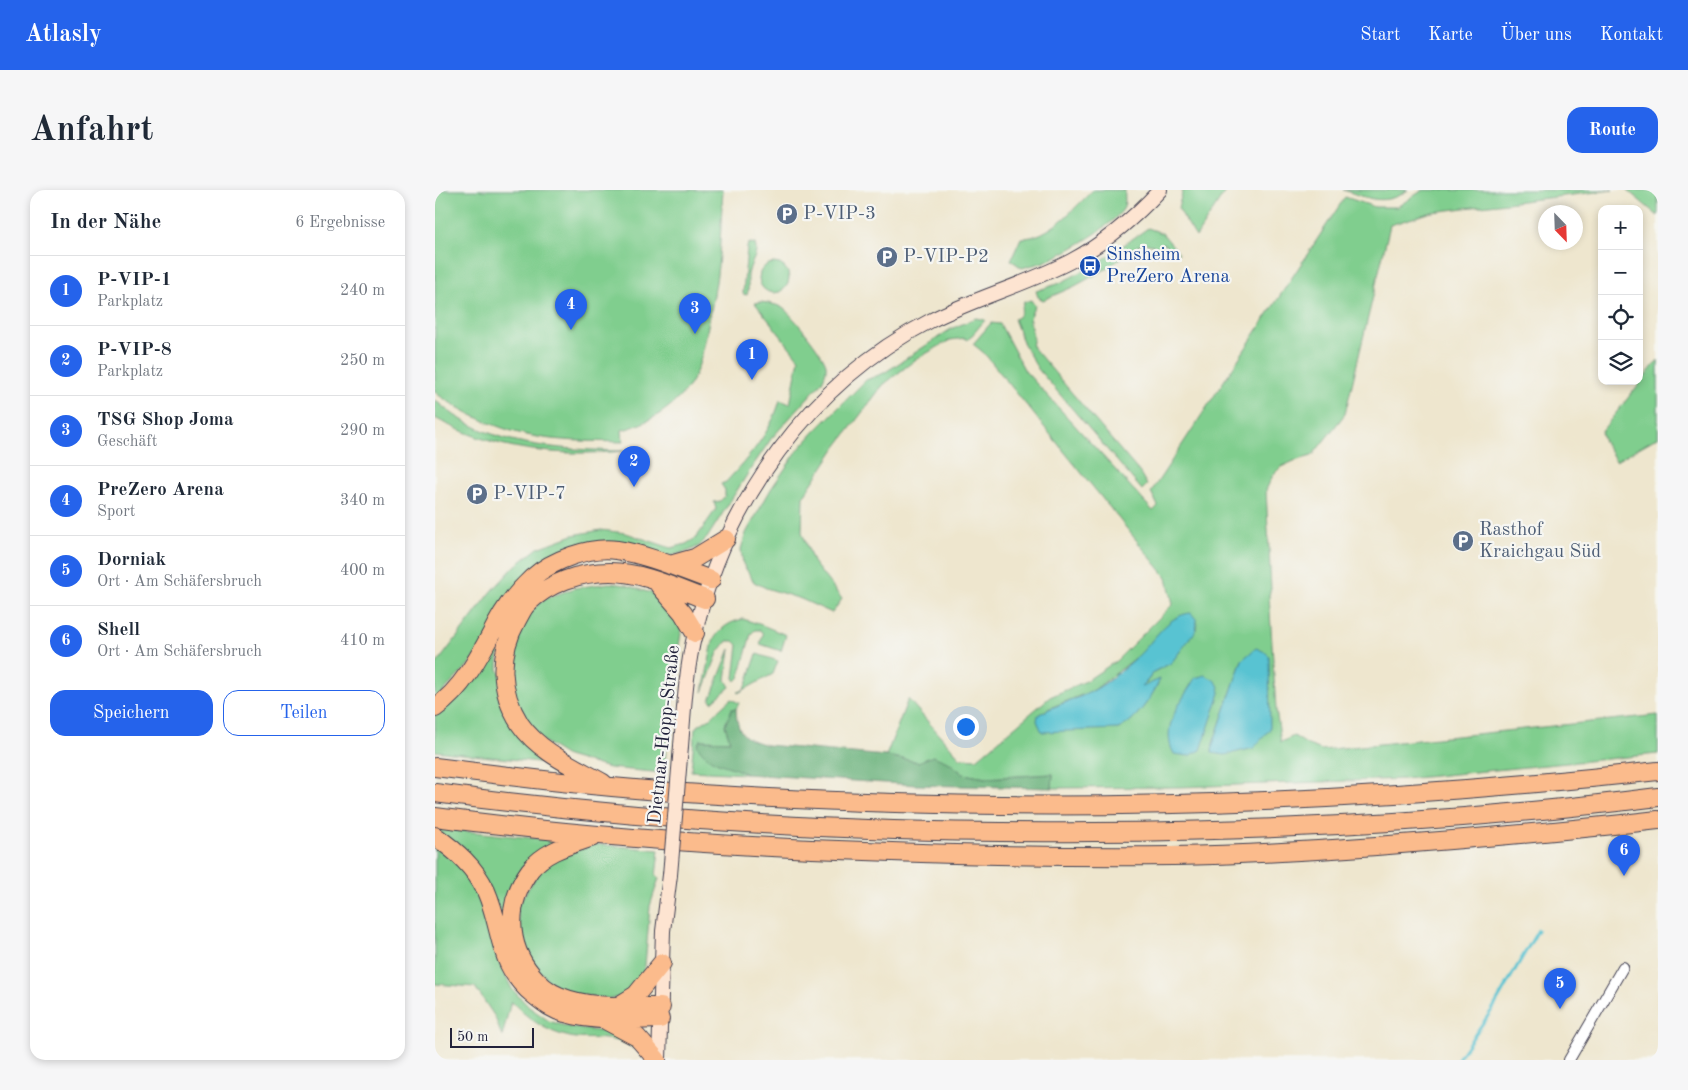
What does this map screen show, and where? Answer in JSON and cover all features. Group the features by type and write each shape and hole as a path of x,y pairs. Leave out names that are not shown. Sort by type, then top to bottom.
{"highway":[{"path":"670,566 695,558 726,539"},
{"path":"435,708 459,685 479,656 501,615 515,595 533,577 570,556 593,551 615,550 645,557 711,580"},
{"path":"613,788 548,751 521,725 511,708 503,674 505,648 511,631 526,605 546,589 567,579 590,574 610,572 631,574 705,599"},
{"path":"655,581 679,607 695,633"},
{"path":"435,767 613,788 797,800 991,806 1143,806 1252,803 1510,786 1658,771"},
{"path":"435,793 657,818 858,829 988,833 1200,832 1289,829 1469,817 1658,797"},
{"path":"435,817 598,835 759,847 1064,856 1176,856 1295,851 1454,840 1658,820"},
{"path":"598,835 551,852 531,870 521,886 514,904 512,925 515,947 521,959 537,980 558,996 593,1004 620,1005 661,1013"},
{"path":"435,836 464,858 477,874 487,892 503,950 511,971 522,986 549,1007 566,1013 602,1018 661,1013"},
{"path":"1295,851 1356,856 1480,850"},
{"path":"620,1005 636,995 662,963"},
{"path":"602,1018 637,1037 658,1060"}],"street":[{"name":"Dietmar-Hopp-Straße","path":"658,1060 663,931 670,875 684,699 695,633 711,580 726,539 751,490 782,447 813,410 855,372 893,343 958,308 1050,271 1090,250 1127,222 1160,190"},
{"path":"1569,1060 1623,967"}],"green space":[{"path":"435,190 723,190 719,257 711,311 699,363 694,377 684,392 669,407 651,419 622,430 623,442 563,440 515,432 480,419 437,394 435,391"},
{"path":"1093,190 1125,190 1124,207 1114,219 1084,241 1041,263 1022,268 1011,260 1021,238 1031,237 1051,228"},
{"path":"1183,190 1226,190 1196,237 1178,208"},
{"path":"1343,190 1408,190 1383,200 1368,198"},
{"path":"1423,190 1613,190 1432,212 1390,225 1345,414 1312,456 1281,467 1273,475 1266,490 1271,589 1269,595 1276,710 1281,742 1294,736 1308,745 1322,750 1658,715 1658,754 1404,779 1180,787 1052,788 1053,774 986,778 963,774 950,763 919,762 886,756 908,699 960,758 977,759 1050,697 1086,681 1116,661 1173,604 1167,578 984,353 973,344 991,323 1000,324 1025,371 1153,511 1158,506 1151,492 1345,197 1375,207 1397,207","holes":["1196,619 1197,628 1171,663 1155,671 1141,689 1159,680 1142,708 1124,726 1118,729 1038,715 1050,708 1094,690 1137,657","1242,660 1212,753 1213,744"]},
{"path":"1627,190 1658,190 1658,216"},
{"path":"1148,228 1162,233 1179,253 1176,255 1163,243 1159,250 1153,245 1142,243 1106,269 1073,287 1043,300 1038,297 1036,291 1060,283 1098,263"},
{"path":"751,243 755,244 756,251 748,274 747,295 743,294 747,247"},
{"path":"774,263 780,264 788,272 788,284 780,292 774,293 768,292 760,284 759,278 760,272 768,264"},
{"path":"1031,300 1035,306 1030,318 1033,335 1032,346 1140,473 1147,485 1142,490 1038,369 1025,347 1014,319 1020,314 1024,302"},
{"path":"761,302 781,307 791,316 820,353 826,365 826,372 821,383 771,439 707,538 699,546 689,551 670,556 570,549 435,700 435,666 492,591 515,566 538,548 573,535 601,530 626,533 671,548 686,544 696,538 716,509 714,502 720,501 725,496 725,490 721,484 726,482 758,444 771,423 780,400 790,404 799,359 755,303"},
{"path":"976,318 985,320 968,340 965,338 950,340 915,360 883,385 836,447 803,497 802,532 813,562 842,599 832,613 801,599 766,588 754,582 743,564 741,549 746,533 771,489 798,450 866,380 884,373 951,329"},
{"path":"1658,360 1658,437 1616,461 1604,442 1601,432 1638,385 1643,385 1643,379"},
{"path":"435,400 456,416 477,428 500,437 548,447 624,451 599,453 550,452 503,445 457,429 435,418"},
{"path":"609,583 626,585 667,600 682,627 674,677 671,724 668,726 664,773 609,768 567,756 543,741 516,706 507,666 521,621 544,599 575,588"},
{"path":"743,619 786,635 781,651 760,644 763,634 760,630 755,630 751,634 739,678 736,681 734,678 738,645 734,641 727,641 718,653 703,692 713,641 725,626"},
{"path":"494,644 499,646 498,669 547,763 435,751 435,714"},
{"path":"730,649 726,680 730,687 712,702 710,700"},
{"path":"757,654 778,661 773,674 738,693 746,686"},
{"path":"731,699 739,703 736,709 732,709 725,725 730,741 700,740 717,762 737,768 746,774 691,771 695,728 710,718"},
{"path":"732,709 736,709 738,724 743,734 747,738 767,745 886,756 918,762 933,756 950,763 963,774 986,778 1053,774 1052,788 916,785 746,774 713,761 697,745 700,740 730,741 725,725"},
{"path":"435,828 561,841 549,845 507,918 501,919"},
{"path":"435,842 467,870 484,901 501,967 512,989 529,1007 549,1021 573,1028 617,1033 632,1039 638,1050 615,1041 575,1038 553,1032 530,1019 511,1001 502,1037 495,1017 475,987 435,984"},
{"path":"594,844 659,850 656,876 659,878 650,906 643,974 636,986 623,996 611,999 561,992 528,962 521,949 517,906 545,863"}],"water":[{"path":"1191,613 1196,619 1195,632 1171,663 1155,671 1142,687 1160,679 1153,693 1131,721 1118,729 1042,732 1037,721 1038,715 1091,692 1105,683 1138,656 1161,630 1175,618"},
{"path":"1256,648 1269,656 1270,729 1254,748 1225,755 1212,753 1213,744 1242,660"},
{"path":"1205,675 1216,682 1220,693 1201,750 1189,756 1174,754 1169,734 1174,715 1195,678"}],"waterway":[{"path":"1457,1060 1492,1010 1538,930"}],"place":[{"name":"P-VIP-3","path":"787,214"},
{"name":"P-VIP-P2","path":"887,257"},
{"name":"Sinsheim PreZero Arena","path":"1090,266"},
{"name":"PreZero Arena","path":"571,330"},
{"name":"TSG Shop Joma","path":"695,334"},
{"name":"P-VIP-1","path":"752,380"},
{"name":"P-VIP-8","path":"634,487"},
{"name":"P-VIP-7","path":"477,494"},
{"name":"Rasthof Kraichgau Süd","path":"1463,541"},
{"name":"Shell","path":"1624,876"},
{"name":"Dorniak","path":"1560,1009"}]}
